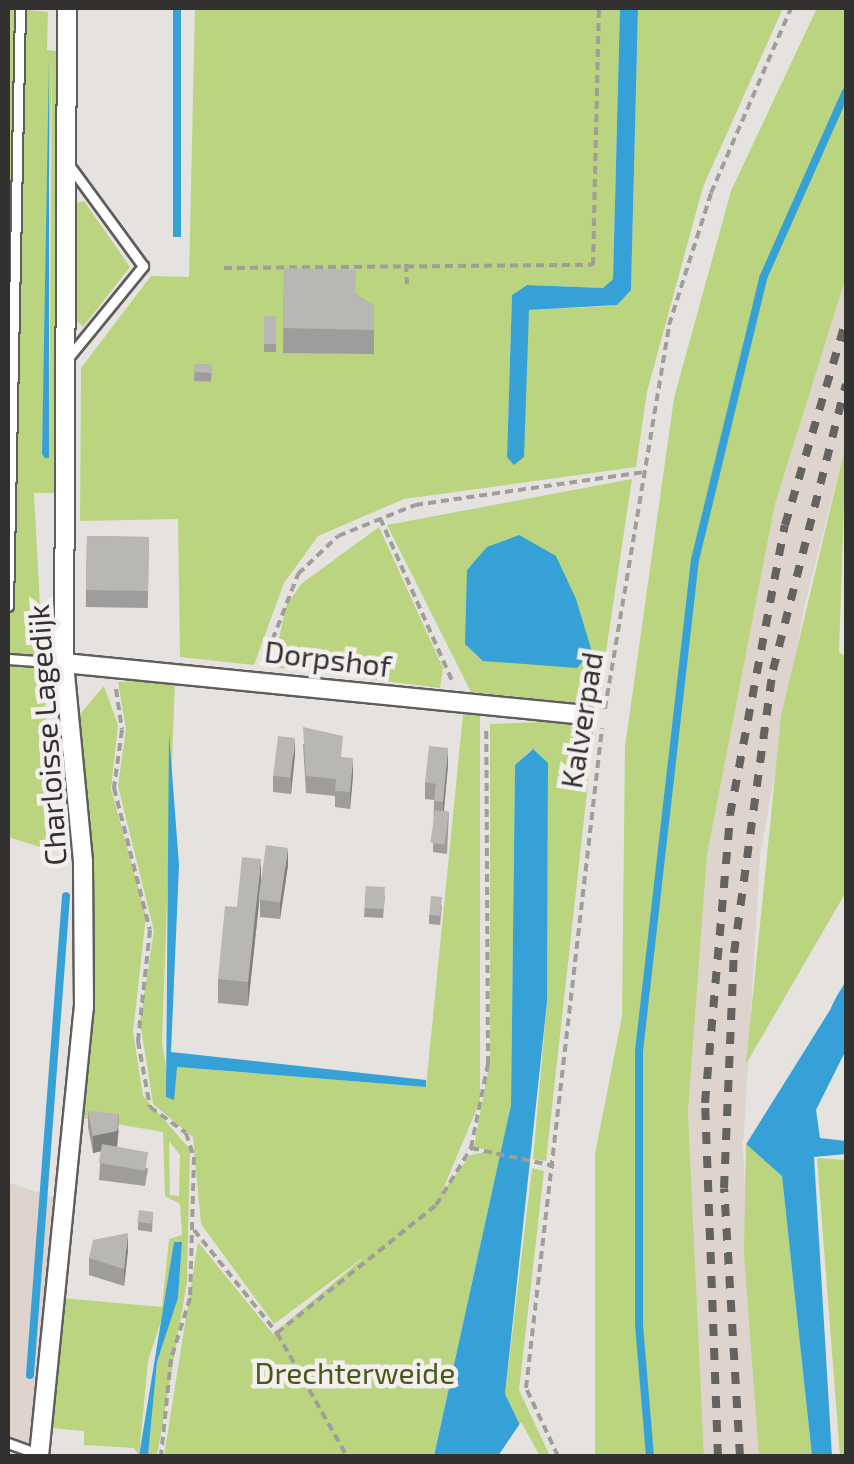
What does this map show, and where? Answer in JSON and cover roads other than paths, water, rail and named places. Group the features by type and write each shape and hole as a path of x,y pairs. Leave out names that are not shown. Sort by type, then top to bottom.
{"street":[{"name":"Charloisse Lagedijk","path":"39,1455 84,1008 83,861 64,663 67,8"},
{"name":"Dorpshof","path":"64,663 260,677 585,715"}],"lane":[{"path":"8,606 20,8"},
{"path":"67,162 143,266 67,359"},
{"path":"8,659 64,663"},
{"path":"8,1443 39,1455"}],"water":[{"path":"173,8 181,8 181,237 173,237"},
{"path":"620,8 638,8 631,290 617,305 529,310 524,457 514,465 507,457 512,295 527,285 603,288 613,279"},
{"path":"49,61 49,458 45,458 42,454"},
{"path":"519,535 556,556 576,599 592,652 577,668 483,661 465,644 467,570 487,547"},
{"path":"169,733 179,865 171,1052 426,1080 426,1087 177,1067 174,1100 166,1097"},
{"path":"533,749 548,763 547,1002 505,1394 535,1456 434,1456 511,1105 515,765"},
{"path":"846,981 846,1050 816,1110 820,1138 846,1141 846,1154 814,1157 832,1456 812,1456 782,1176 746,1144"},
{"path":"174,1242 182,1242 178,1298 157,1362 148,1456 139,1456"}],"waterway":[{"path":"650,1456 639,1325 639,1051 695,560 763,278 846,92"},
{"path":"30,1375 66,896"}],"railway":[{"path":"718,1456 705,1103 730,815 785,525 846,321"},
{"path":"740,1456 724,1188 734,953 773,670 846,384"}],"park label":[{"name":"Drechterweide","path":"355,1372"}]}
